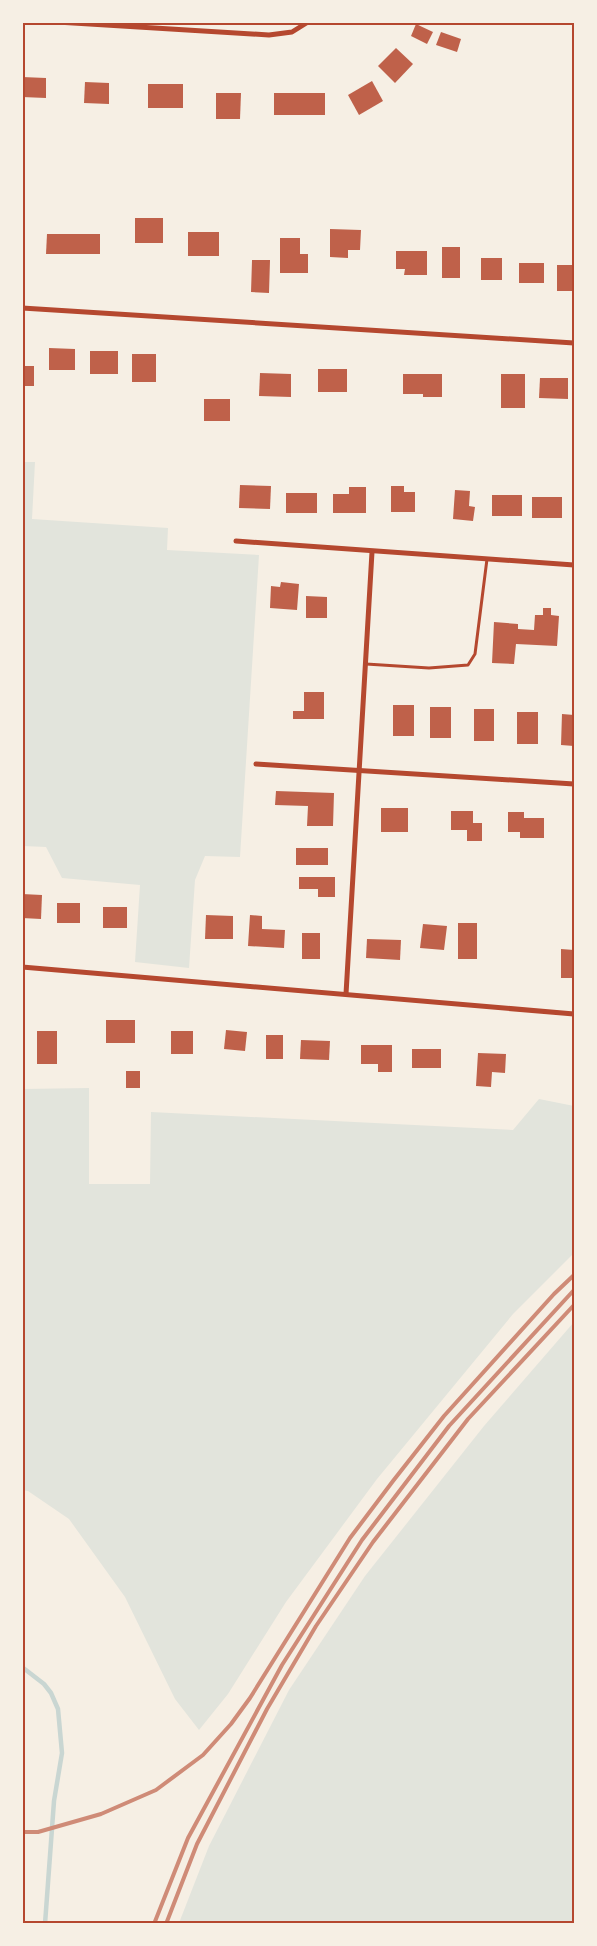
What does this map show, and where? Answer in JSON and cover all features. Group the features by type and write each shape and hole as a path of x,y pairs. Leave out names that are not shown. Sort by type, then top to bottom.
{"street":[{"path":"58,22 269,35 292,32 308,22"},
{"path":"22,308 574,343"},
{"path":"236,541 574,565"},
{"path":"346,994 372,552"},
{"path":"256,764 574,784"},
{"path":"22,967 574,1014"}],"lane":[{"path":"365,664 428,668 468,665 475,654 488,558"}],"shaded area":[{"path":"23,462 35,462 32,519 168,528 167,550 259,555 240,857 205,856 195,880 189,968 135,962 140,885 62,878 46,847 23,846"},
{"path":"89,1088 89,1184 150,1184 151,1112 513,1130 539,1099 574,1106 574,1253 513,1314 377,1479 286,1602 228,1694 199,1730 175,1699 125,1597 69,1519 28,1491 23,1490 23,1089"},
{"path":"574,1322 574,1923 179,1923 209,1846 289,1690 365,1576 484,1426"}],"building":[{"path":"416,24 433,32 427,44 411,36"},
{"path":"441,32 461,39 457,52 436,45"},
{"path":"396,48 413,64 395,83 378,66"},
{"path":"22,77 46,78 46,98 22,97"},
{"path":"372,81 383,101 359,115 348,95"},
{"path":"85,82 109,83 109,104 84,103"},
{"path":"148,84 183,84 183,108 148,108"},
{"path":"216,93 241,93 240,119 216,119"},
{"path":"274,93 325,93 325,115 274,115"},
{"path":"135,218 163,218 163,243 135,243"},
{"path":"330,229 361,230 360,250 348,250 348,258 330,257"},
{"path":"188,232 219,232 219,256 188,256"},
{"path":"47,234 100,234 100,254 46,254"},
{"path":"280,238 300,238 300,254 308,254 308,273 280,273"},
{"path":"442,247 460,247 460,278 442,278"},
{"path":"396,251 427,251 427,275 404,275 405,269 396,269"},
{"path":"481,258 502,258 502,280 481,280"},
{"path":"252,260 270,260 269,293 251,292"},
{"path":"519,263 544,263 544,283 519,283"},
{"path":"557,265 574,265 574,291 557,291"},
{"path":"49,348 75,349 75,370 49,370"},
{"path":"90,351 118,351 118,374 90,374"},
{"path":"132,354 156,354 156,382 132,382"},
{"path":"22,366 34,366 34,386 22,386"},
{"path":"318,369 347,369 347,392 318,392"},
{"path":"260,373 291,374 291,397 259,396"},
{"path":"403,374 442,374 442,397 423,397 423,394 403,394"},
{"path":"501,374 525,374 525,408 501,408"},
{"path":"540,378 568,378 568,399 539,398"},
{"path":"204,399 230,399 230,421 204,421"},
{"path":"240,485 271,486 270,509 239,508"},
{"path":"391,486 404,486 404,492 415,492 415,512 391,512"},
{"path":"349,487 366,487 366,513 333,513 333,494 349,494"},
{"path":"455,490 470,491 469,506 475,507 473,521 453,519"},
{"path":"286,493 317,493 317,513 286,513"},
{"path":"492,495 522,495 522,516 492,516"},
{"path":"532,497 562,497 562,518 532,518"},
{"path":"281,582 299,584 297,610 270,608 271,586 280,587"},
{"path":"306,596 327,597 327,618 306,618"},
{"path":"543,608 551,608 551,615 559,616 557,646 516,644 514,664 492,663 494,622 518,624 518,629 534,630 535,615 543,615"},
{"path":"304,692 324,692 324,719 293,719 293,711 304,711"},
{"path":"393,705 414,705 414,736 393,736"},
{"path":"430,707 451,707 451,738 430,738"},
{"path":"474,709 494,709 494,741 474,741"},
{"path":"517,712 538,712 538,744 517,744"},
{"path":"562,714 574,715 574,746 561,745"},
{"path":"276,791 334,793 333,826 307,826 308,806 275,805"},
{"path":"381,808 408,808 408,832 381,832"},
{"path":"451,811 473,811 473,823 482,823 482,841 467,841 467,830 451,830"},
{"path":"508,812 524,812 524,818 544,818 544,838 520,838 520,832 508,832"},
{"path":"296,848 328,848 328,865 296,865"},
{"path":"299,877 335,877 335,897 318,897 318,889 299,889"},
{"path":"22,894 42,895 41,919 22,918"},
{"path":"57,903 80,903 80,923 57,923"},
{"path":"103,907 127,907 127,928 103,928"},
{"path":"206,915 233,916 233,939 205,939"},
{"path":"250,915 262,916 262,929 285,930 284,948 248,946"},
{"path":"458,923 477,923 477,959 458,959"},
{"path":"423,924 447,926 444,950 420,948"},
{"path":"302,933 320,933 320,959 302,959"},
{"path":"367,939 401,940 400,960 366,958"},
{"path":"561,949 574,950 574,978 561,978"},
{"path":"106,1020 135,1020 135,1043 106,1043"},
{"path":"226,1030 247,1032 245,1051 224,1049"},
{"path":"37,1031 57,1031 57,1064 37,1064"},
{"path":"171,1031 193,1031 193,1054 171,1054"},
{"path":"266,1035 283,1035 283,1059 266,1059"},
{"path":"301,1040 330,1041 329,1060 300,1059"},
{"path":"361,1045 392,1045 392,1072 378,1072 378,1064 361,1064"},
{"path":"412,1049 441,1049 441,1068 412,1068"},
{"path":"478,1053 506,1054 505,1073 492,1072 491,1087 476,1086"},
{"path":"126,1071 140,1071 140,1088 126,1088"}],"waterway":[{"path":"22,1667 44,1684 51,1693 58,1709 62,1753 54,1801 45,1924"}],"railway":[{"path":"22,1832 38,1832 101,1814 156,1790 203,1755 231,1724 250,1698 350,1538 393,1481 444,1416 554,1294 574,1275"},
{"path":"154,1924 188,1838 282,1665 362,1540 449,1426 574,1290"},
{"path":"166,1924 197,1844 267,1709 316,1626 373,1542 468,1419 574,1305"}]}
